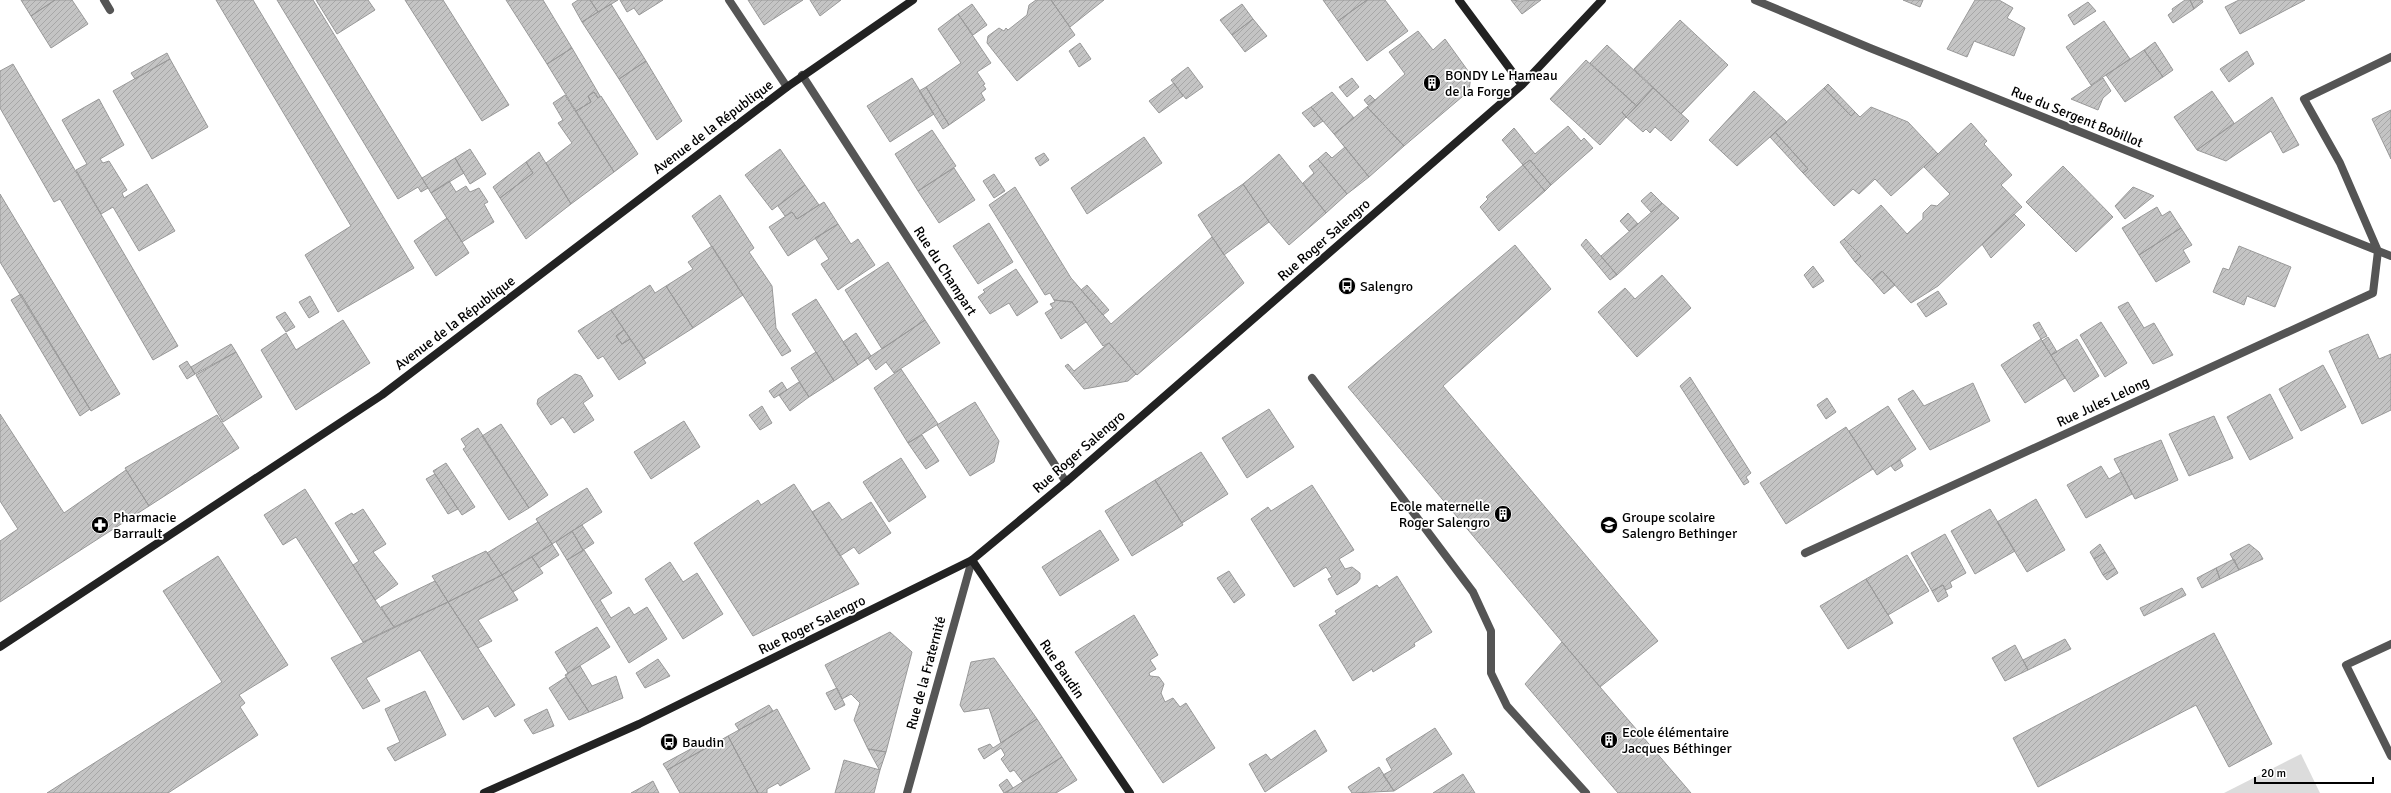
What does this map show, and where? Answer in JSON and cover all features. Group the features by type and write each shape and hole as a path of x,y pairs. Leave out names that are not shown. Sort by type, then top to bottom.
{"street":[{"path":"104,0 110,10"},
{"path":"729,0 787,87"},
{"name":"Avenue de la République","path":"0,647 382,395 802,75 912,0"},
{"path":"1459,0 1522,86"},
{"name":"Rue Roger Salengro","path":"484,793 639,724 972,560 1066,482 1522,86 1602,0"},
{"name":"Rue du Sergent Bobillot","path":"1755,0 1878,51 2391,256"},
{"path":"2378,251 2340,163 2304,99 2391,57"},
{"name":"Rue du Champart","path":"802,75 1066,482"},
{"name":"Rue Jules Lelong","path":"1806,553 2373,293 2378,251"},
{"path":"1312,378 1473,592 1491,631 1491,674 1507,706 1586,793"},
{"name":"Rue de la Fraternité","path":"907,793 972,560"},
{"name":"Rue Baudin","path":"972,560 1130,793"},
{"path":"2391,644 2346,666 2391,756"}],"shaded area":[{"path":"2301,754 2320,793 2224,793"}],"building":[{"path":"21,0 55,0 31,16"},
{"path":"55,0 72,0 88,24 51,48 31,16"},
{"path":"216,0 253,0 414,268 338,312 305,255 351,226"},
{"path":"277,0 313,0 428,188 421,192 418,187 398,199"},
{"path":"316,0 368,0 375,10 337,34"},
{"path":"405,0 443,0 509,105 482,121"},
{"path":"506,0 543,0 572,48 547,64"},
{"path":"578,0 590,0 598,12 582,22 572,4"},
{"path":"590,0 618,0 598,12"},
{"path":"620,0 663,0 639,15 634,8 627,12"},
{"path":"748,0 803,0 764,25"},
{"path":"810,0 841,0 820,16"},
{"path":"1036,0 1051,0 1075,35 1017,81 987,43 988,36 999,28 1004,31 1006,28 1008,30 1027,15 1029,5"},
{"path":"1051,0 1104,0 1070,27"},
{"path":"1323,0 1367,0 1338,21"},
{"path":"1367,0 1385,0 1408,31 1367,61 1338,21"},
{"path":"1511,0 1520,1 1541,0 1522,14"},
{"path":"1903,0 1923,0 1920,7"},
{"path":"1975,0 1999,0 2013,8 2007,18 2025,28 2014,56 1974,41 1967,57 1947,49"},
{"path":"2185,0 2190,0 2194,9 2173,23 2168,15 2173,11 2172,9"},
{"path":"2190,0 2202,0 2203,2 2194,9"},
{"path":"2239,0 2305,0 2240,34 2225,7"},
{"path":"2088,2 2096,11 2074,25 2068,15"},
{"path":"611,4 646,61 619,79 582,22"},
{"path":"972,4 987,25 973,35 958,14"},
{"path":"1242,4 1253,19 1232,35 1220,20"},
{"path":"958,14 991,63 977,72 985,84 983,85 986,89 981,93 985,100 949,125 926,87 961,63 938,29"},
{"path":"1253,19 1267,36 1245,52 1232,35"},
{"path":"1680,20 1728,65 1681,114 1634,69"},
{"path":"2104,21 2130,59 2091,85 2066,47"},
{"name":"BONDY Le Hameau de la Forge","path":"1418,31 1433,50 1445,39 1471,75 1469,91 1404,146 1367,107 1405,74 1389,52"},
{"path":"2155,42 2173,70 2163,77 2144,50"},
{"path":"1080,43 1091,59 1079,67 1069,51"},
{"path":"1607,45 1653,88 1637,106 1590,63"},
{"path":"572,48 600,96 598,98 594,92 588,96 591,102 576,111 547,64"},
{"path":"2144,50 2163,77 2125,102 2106,75"},
{"path":"2247,51 2254,64 2229,82 2220,69"},
{"path":"167,53 170,59 135,79 131,73"},
{"path":"170,59 208,127 152,159 113,91"},
{"path":"1586,60 1632,102 1622,112 1626,117 1600,145 1550,99"},
{"path":"646,61 682,121 657,140 619,79"},
{"path":"13,64 178,346 153,360 60,199 54,202 0,108 0,71"},
{"path":"1188,67 1203,87 1186,99 1171,80"},
{"path":"912,78 934,114 890,142 867,106"},
{"path":"1352,78 1359,87 1347,97 1339,87"},
{"path":"2103,78 2111,91 2103,98 2098,110 2071,99"},
{"path":"1174,83 1183,96 1159,113 1149,101"},
{"path":"1828,84 1855,112 1851,116 1824,88"},
{"path":"926,87 949,125 943,129 919,91"},
{"path":"1653,88 1689,121 1671,141 1655,127 1650,133 1646,129 1643,132 1626,117"},
{"path":"1824,88 1851,116 1855,112 1860,117 1871,107 1908,122 1938,154 1891,196 1875,179 1859,194 1853,189 1834,206 1803,173 1808,169 1775,132"},
{"path":"1754,91 1787,122 1737,166 1709,140"},
{"path":"2212,91 2234,123 2197,150 2174,117"},
{"path":"594,92 598,98 601,96 638,154 614,172 576,111 591,102 588,96"},
{"path":"1332,92 1354,118 1334,134 1311,107"},
{"path":"565,95 614,172 571,204 546,163 572,143 558,123 563,120 553,103"},
{"path":"1370,95 1375,100 1368,105 1364,100"},
{"path":"2272,97 2299,145 2283,153 2271,131 2226,161 2197,150"},
{"path":"99,99 124,145 100,159 103,163 109,161 127,190 122,193 124,198 147,184 175,231 139,251 113,207 101,214 76,170 87,164 62,120"},
{"path":"1632,102 1637,106 1626,117 1622,112"},
{"path":"1311,107 1323,121 1314,127 1302,113"},
{"path":"1367,107 1404,146 1369,177 1334,134"},
{"path":"2391,110 2391,159 2372,119"},
{"path":"1971,123 1987,141 1984,144 2012,175 2001,185 2022,207 1938,286 1911,303 1882,271 1872,280 1855,262 1861,256 1844,239 1881,205 1907,234 1923,219 1923,213 1931,205 1937,206 1950,194 1924,167"},
{"path":"1568,126 1581,141 1584,138 1593,148 1551,185 1530,160 1523,165 1502,140 1514,128 1535,154"},
{"path":"932,130 956,166 918,191 895,154"},
{"path":"1775,132 1808,169 1803,173 1770,137"},
{"path":"1144,137 1162,163 1087,214 1071,188"},
{"path":"1345,147 1369,177 1347,194 1318,159 1326,152 1332,158"},
{"path":"470,149 486,174 470,184 455,158"},
{"path":"780,149 805,185 772,210 745,175"},
{"path":"539,152 571,204 526,239 500,198 533,173 526,162"},
{"path":"1044,153 1049,160 1040,166 1035,158"},
{"path":"1279,154 1326,213 1289,245 1269,222 1243,184"},
{"path":"455,158 464,173 431,193 422,178"},
{"path":"1318,159 1347,194 1326,213 1303,183 1314,173 1309,166"},
{"path":"1530,160 1551,185 1545,191 1523,165"},
{"path":"526,162 533,173 500,198 493,187"},
{"path":"1523,165 1545,191 1499,231 1480,207 1488,199 1486,197"},
{"path":"2063,166 2113,217 2076,252 2026,202"},
{"path":"954,168 975,200 939,223 918,191"},
{"path":"994,174 1005,191 994,198 983,181"},
{"path":"449,181 456,192 466,186 470,192 479,188 488,202 484,204 494,222 462,242 431,193"},
{"path":"1243,184 1269,222 1224,255 1198,215"},
{"path":"805,185 819,205 797,219 792,212 785,216 778,206"},
{"path":"1015,187 1071,278 1111,324 1212,237 1244,283 1137,375 1109,343 1103,346 1072,302 1054,300 1050,293 1045,295 989,205"},
{"path":"2133,187 2154,196 2125,219 2115,206"},
{"path":"1651,192 1662,203 1651,212 1641,201"},
{"path":"0,194 120,394 91,411 0,262"},
{"path":"720,195 754,248 749,252 772,286 776,328 791,351 782,356 692,216"},
{"path":"824,202 838,224 788,256 769,227 792,212 797,219"},
{"path":"1662,203 1679,218 1617,275 1601,256"},
{"path":"2157,207 2162,216 2170,211 2181,228 2139,255 2122,228"},
{"path":"1628,213 1638,224 1629,231 1620,221"},
{"path":"2014,214 2025,225 1991,258 1982,244"},
{"path":"447,218 469,253 436,276 414,241"},
{"path":"989,223 1013,262 978,284 953,246"},
{"path":"838,224 851,244 858,239 875,265 838,290 821,264 829,259 815,238"},
{"path":"2181,228 2192,245 2183,250 2190,262 2156,282 2139,255"},
{"path":"1586,239 1617,275 1610,280 1581,245"},
{"path":"1844,239 1861,256 1855,262 1840,242"},
{"name":"Ecole maternelle Roger Salengro","path":"1515,245 1551,289 1443,386 1658,641 1600,687 1348,387"},
{"path":"712,246 743,295 693,328 666,286 693,269 688,262"},
{"path":"2239,246 2291,267 2275,307 2247,296 2244,305 2213,292 2223,268 2229,270"},
{"path":"888,262 925,320 882,349 845,290"},
{"path":"1813,266 1824,281 1813,288 1804,275"},
{"path":"1016,269 1038,302 1017,316 1009,303 990,314 978,297 985,292 983,290"},
{"path":"1882,271 1895,285 1884,294 1872,280"},
{"path":"1662,275 1691,308 1637,357 1598,312 1625,288 1635,299"},
{"path":"650,285 655,293 666,286 693,328 644,359 611,310"},
{"path":"1087,285 1109,310 1103,315 1081,290"},
{"path":"1938,291 1947,304 1926,317 1917,304"},
{"path":"21,294 90,409 80,416 11,300"},
{"path":"310,296 319,312 309,318 299,302"},
{"path":"816,299 858,365 834,381 792,314"},
{"path":"1054,300 1072,302 1086,322 1061,339 1045,313 1053,308 1050,304 1055,302"},
{"path":"2128,302 2144,328 2154,323 2173,355 2153,364 2118,307"},
{"path":"611,310 624,330 616,336 622,344 630,339 646,363 619,380 603,356 598,359 578,331"},
{"path":"285,312 295,327 286,332 276,317"},
{"path":"343,320 370,363 296,410 261,350 286,333 296,350"},
{"path":"925,320 940,343 894,373 886,362 876,370 868,358"},
{"path":"2039,322 2047,336 2041,339 2033,325"},
{"path":"2101,322 2127,363 2105,377 2080,335"},
{"path":"624,330 630,339 622,344 616,336"},
{"path":"856,333 871,356 858,365 843,342"},
{"path":"2368,334 2379,359 2391,354 2391,410 2362,424 2329,351"},
{"path":"2048,337 2057,352 2051,355 2042,341"},
{"path":"2041,339 2065,378 2025,403 2001,365"},
{"path":"2077,339 2099,376 2074,392 2051,355"},
{"path":"1109,343 1136,374 1128,381 1084,389 1065,366 1068,364 1074,371"},
{"path":"231,344 236,352 195,374 191,367"},
{"path":"236,352 262,397 223,422 196,375"},
{"path":"816,352 834,381 809,397 791,368"},
{"path":"187,361 195,374 187,379 179,366"},
{"path":"2323,365 2346,407 2301,431 2279,389"},
{"path":"901,369 938,424 908,443 874,388"},
{"path":"575,374 581,376 593,396 583,403 594,420 574,433 563,417 551,425 537,404 538,399"},
{"path":"1690,377 1751,473 1746,477 1749,482 1744,485 1680,386"},
{"path":"782,382 787,390 774,398 769,391"},
{"path":"799,382 809,397 790,411 779,395"},
{"path":"1973,383 1990,421 1930,450 1898,399 1913,390 1924,406"},
{"path":"2270,394 2293,438 2250,460 2227,417"},
{"path":"1827,398 1836,412 1826,419 1817,405"},
{"path":"975,402 999,441 994,462 970,476 937,425"},
{"path":"762,406 772,423 760,430 749,415"},
{"path":"1888,406 1916,449 1877,475 1849,431"},
{"path":"1269,409 1294,447 1247,478 1222,438"},
{"path":"0,414 64,513 126,470 149,506 0,602 0,541 18,529 0,501"},
{"path":"217,415 239,448 149,506 125,468"},
{"path":"2214,416 2233,458 2189,476 2169,434"},
{"path":"684,421 700,447 651,479 634,452"},
{"path":"501,424 548,495 529,508 482,436"},
{"path":"1846,427 1873,469 1786,524 1760,483"},
{"path":"478,428 529,508 509,520 463,449 466,447 461,439"},
{"path":"922,435 939,461 926,469 908,443"},
{"path":"2161,440 2178,480 2135,499 2114,459"},
{"path":"1201,452 1228,494 1182,523 1155,480"},
{"path":"901,458 926,497 889,522 863,482"},
{"path":"1900,460 1903,466 1895,471 1891,466"},
{"path":"446,463 475,507 462,515 433,471"},
{"path":"2101,466 2109,479 2121,472 2132,494 2086,518 2067,485"},
{"path":"435,474 458,509 448,514 426,479"},
{"path":"1155,480 1183,525 1132,556 1105,511"},
{"path":"794,484 859,584 753,636 694,543 758,500 761,505"},
{"path":"1312,485 1354,550 1339,559 1345,569 1352,567 1360,573 1360,579 1357,583 1337,595 1328,579 1332,577 1326,567 1294,587 1251,519 1268,507 1271,511"},
{"path":"587,488 602,512 552,544 536,519"},
{"path":"305,489 375,600 394,627 363,642 296,537 283,545 264,515"},
{"path":"2036,499 2065,550 2027,572 1997,522"},
{"path":"829,502 842,520 871,502 891,533 859,554 854,547 840,556 812,512"},
{"path":"363,509 386,544 373,552 398,584 375,600 353,565 359,561 335,523 352,513 353,515"},
{"path":"1990,509 2015,551 1975,574 1951,531"},
{"path":"538,522 552,544 502,575 487,553"},
{"path":"582,525 594,543 583,550 572,531"},
{"path":"1100,530 1119,560 1060,596 1042,567"},
{"path":"572,531 583,550 567,560 556,542"},
{"path":"1945,534 1966,573 1950,582 1952,587 1946,590 1943,585 1932,591 1911,553"},
{"path":"552,544 559,555 539,568 532,557"},
{"path":"2100,544 2105,552 2094,559 2090,552"},
{"path":"2249,544 2259,552 2263,559 2239,570 2230,554"},
{"path":"584,550 612,593 600,600 611,618 629,607 634,615 647,607 667,639 629,663 567,560"},
{"path":"486,551 502,575 448,602 432,576"},
{"path":"2105,552 2115,568 2103,575 2094,559"},
{"path":"1907,555 1929,591 1888,615 1866,579"},
{"path":"218,556 288,665 239,695 245,703 240,707 258,735 168,793 47,793 222,682 163,591"},
{"path":"532,557 543,573 513,592 502,575"},
{"path":"2234,559 2239,570 2220,579 2216,568"},
{"path":"670,562 683,582 697,573 723,614 683,639 645,579"},
{"path":"2115,568 2118,573 2107,580 2103,575"},
{"path":"2216,568 2220,579 2202,588 2197,578"},
{"path":"1229,571 1245,595 1234,603 1217,578"},
{"path":"502,575 518,600 478,620 492,641 478,648 448,602"},
{"path":"1397,576 1432,632 1414,643 1415,646 1373,672 1372,669 1353,681 1319,625 1337,614 1335,611 1377,585 1379,588"},
{"path":"1866,579 1893,623 1848,649 1820,606"},
{"path":"435,581 448,602 394,627 381,607"},
{"path":"1943,585 1948,596 1938,602 1932,591"},
{"path":"2182,588 2186,595 2144,616 2140,608"},
{"path":"448,602 515,705 495,717 488,706 463,720 420,650 366,678 380,701 363,709 331,658"},
{"path":"1134,615 1158,655 1150,660 1156,669 1149,673 1150,676 1159,677 1164,684 1161,693 1165,702 1173,698 1180,707 1186,703 1215,748 1163,783 1075,652"},
{"path":"597,627 610,647 568,673 555,652"},
{"path":"890,632 912,652 886,752 868,749 854,720 860,703 851,694 842,699 825,665"},
{"path":"2214,633 2272,744 2229,767 2196,705 2038,787 2013,738"},
{"path":"2065,639 2071,649 2028,670 2023,660"},
{"name":"Ecole élémentaire Jacques Béthinger","path":"1562,642 1691,793 1618,793 1525,684"},
{"path":"2015,645 2028,670 2005,681 1992,658"},
{"path":"994,658 1037,719 1001,743 989,708 964,712 960,705 971,662"},
{"path":"658,659 670,676 645,688 636,673"},
{"path":"580,666 592,686 616,676 623,698 589,712 565,675"},
{"path":"566,677 589,712 569,720 549,688"},
{"path":"837,688 845,705 835,710 826,693"},
{"path":"425,691 446,735 395,761 387,748 400,742 385,709"},
{"path":"769,705 773,711 739,730 735,724"},
{"path":"547,709 554,726 533,734 524,720"},
{"path":"777,709 810,769 780,786 778,783 767,789 767,793 758,793 728,736"},
{"path":"1037,719 1062,757 1023,782 1014,770 1010,772 1001,759 1005,755 1001,748 984,759 978,749 990,744 993,748"},
{"path":"1435,728 1452,754 1394,791 1383,775 1392,770 1386,759"},
{"path":"1315,730 1327,751 1265,792 1249,764 1266,754 1271,760"},
{"path":"728,736 758,793 680,793 667,770"},
{"path":"700,744 704,749 667,770 663,764"},
{"path":"868,749 886,752 880,770 879,769"},
{"path":"1062,757 1077,780 1056,793 1005,793"},
{"path":"844,760 880,770 874,793 835,793"},
{"path":"1379,767 1394,791 1352,793 1348,787"},
{"path":"1463,774 1475,793 1433,793"},
{"path":"1007,779 1013,788 1004,793 999,785"},
{"path":"653,781 659,793 631,793"}],"place":[{"name":"BONDY Le Hameau de la Forge","path":"1432,83"},
{"name":"Salengro","path":"1347,286"},
{"name":"Ecole maternelle Roger Salengro","path":"1503,514"},
{"name":"Pharmacie Barrault","path":"100,525"},
{"name":"Groupe scolaire Salengro Bethinger","path":"1609,525"},
{"name":"Ecole élémentaire Jacques Béthinger","path":"1609,740"},
{"name":"Baudin","path":"669,742"}]}
